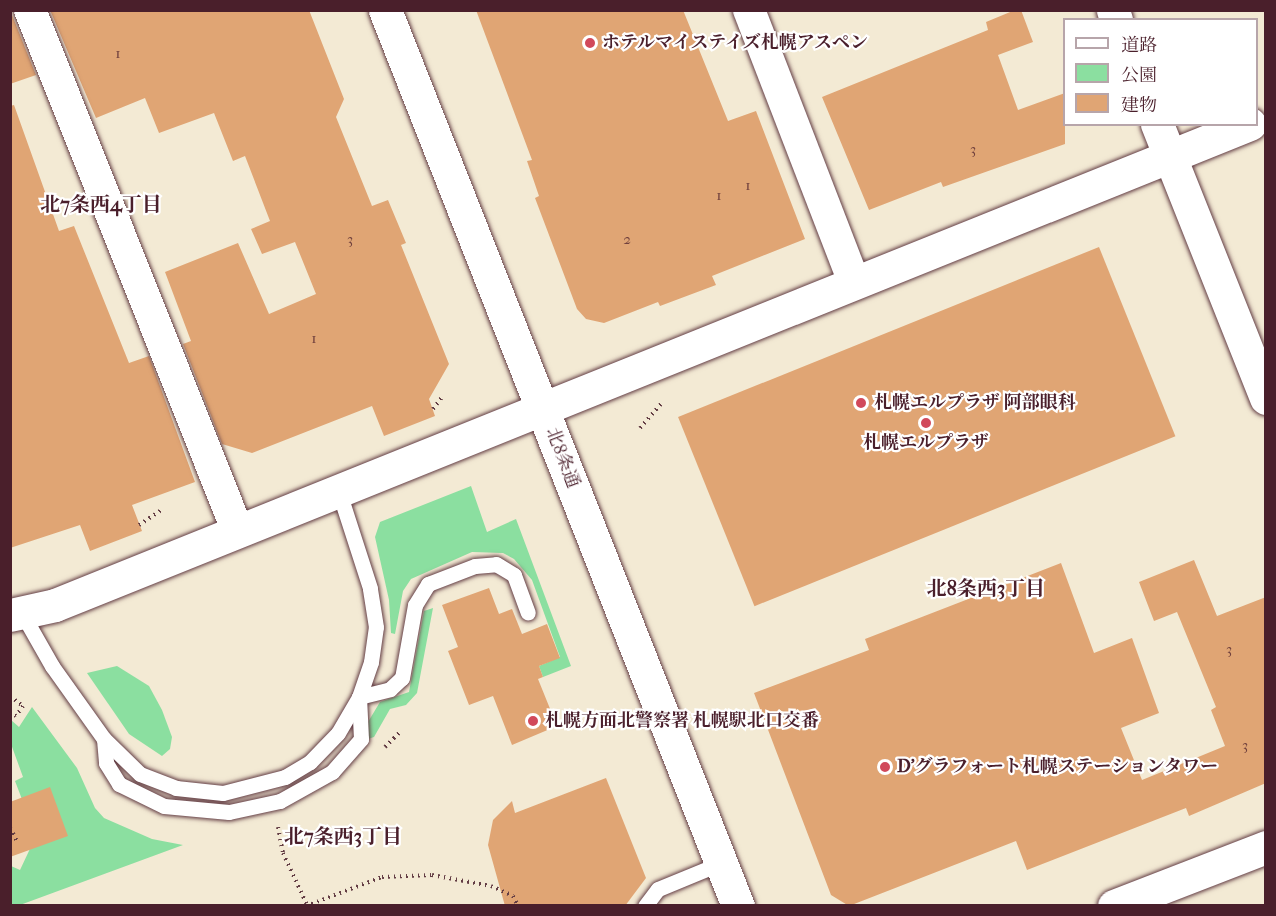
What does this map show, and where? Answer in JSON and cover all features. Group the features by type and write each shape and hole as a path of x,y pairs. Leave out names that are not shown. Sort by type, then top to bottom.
{"street":[{"path":"30,10 238,531"},
{"name":"北8条通","path":"385,10 738,906"},
{"path":"749,10 854,282"},
{"path":"1158,126 1266,398"},
{"path":"17,615 339,492 542,408 1245,126"},
{"path":"1114,906 1266,847"}],"lane":[{"path":"17,615 104,739 120,758 156,781 201,793 223,793 258,787 310,762 338,733 359,697 371,662 376,627 370,588 339,492"},
{"path":"359,697 390,689 402,678 415,605 420,593 436,579 475,566 496,564 513,575 528,613"},
{"path":"104,739 106,763 115,779 136,795 183,810 229,812 294,796 332,772 361,739 359,697"},
{"path":"645,906 658,889 721,863"}],"path":[{"path":"433,409 442,397"},
{"path":"640,428 663,402"},
{"path":"139,525 163,508"},
{"path":"10,696 22,706 16,716 10,712"},
{"path":"278,826 283,853 306,905 382,877 432,875 491,886 513,896 518,906"},
{"path":"10,828 18,843"}],"green space":[{"path":"471,486 487,532 516,519 571,666 543,677 539,666 560,657 532,580 514,559 503,553 472,552 411,579 403,591 395,634 391,633 389,600 375,537 380,522"},
{"path":"433,608 417,693 406,705 390,709 374,737 368,739 368,722 380,702 409,692 424,611"},
{"path":"117,666 149,686 162,710 172,737 170,749 162,756 129,734 87,673"},
{"path":"32,707 77,768 95,808 104,818 152,839 183,845 20,905 11,905 11,866 20,870 36,836 15,781 23,777 11,744 11,720 19,727"}],"building":[{"path":"10,10 36,75 10,84"},
{"path":"50,10 309,10 344,99 336,117 372,206 388,200 406,243 401,245 449,364 429,399 435,416 384,436 372,406 252,453 222,444 183,344 191,341 165,272 238,243 269,314 316,294 295,242 262,254 251,229 270,221 245,156 233,161 214,113 159,133 145,98 96,118"},
{"path":"476,10 683,10 728,121 756,111 805,239 712,276 716,285 660,306 658,302 604,323 586,319 577,309 535,198 539,196 527,161 532,160"},
{"path":"1015,10 1021,10 1033,42 998,55 1018,110 1063,94 1065,144 943,187 941,182 869,210 822,97 988,30 986,22"},
{"path":"14,105 59,231 74,226 129,363 149,356 195,482 132,505 142,531 90,551 80,525 10,548 10,106"},
{"name":"札幌エルプラザ","path":"1099,247 1175,436 754,606 678,417"},
{"path":"1194,560 1217,616 1266,597 1266,783 1189,816 1186,808 1027,870 1016,841 849,906 831,895 754,693 869,650 865,639 1061,563 1094,653 1132,638 1159,713 1121,728 1142,780 1225,746 1211,710 1216,707 1177,612 1154,621 1139,582"},
{"path":"489,588 499,614 512,609 522,634 547,624 560,658 539,666 543,677 538,679 557,726 512,745 493,696 469,705 448,651 458,647 442,605"},
{"path":"606,778 646,878 625,906 505,906 488,845 493,820 512,801 515,813"},
{"path":"50,787 68,836 10,857 10,802"}],"place":[{"name":"ホテルマイステイズ札幌アスペン","path":"590,43"},
{"name":"札幌エルプラザ 阿部眼科","path":"861,403"},
{"name":"札幌エルプラザ","path":"926,423"},
{"name":"札幌方面北警察署 札幌駅北口交番","path":"533,721"},
{"name":"D'グラフォート札幌ステーションタワー","path":"885,767"}],"district":[{"name":"北7条西4丁目","path":"101,204"},
{"name":"北8条西3丁目","path":"986,588"},
{"name":"北7条西3丁目","path":"343,836"}]}
